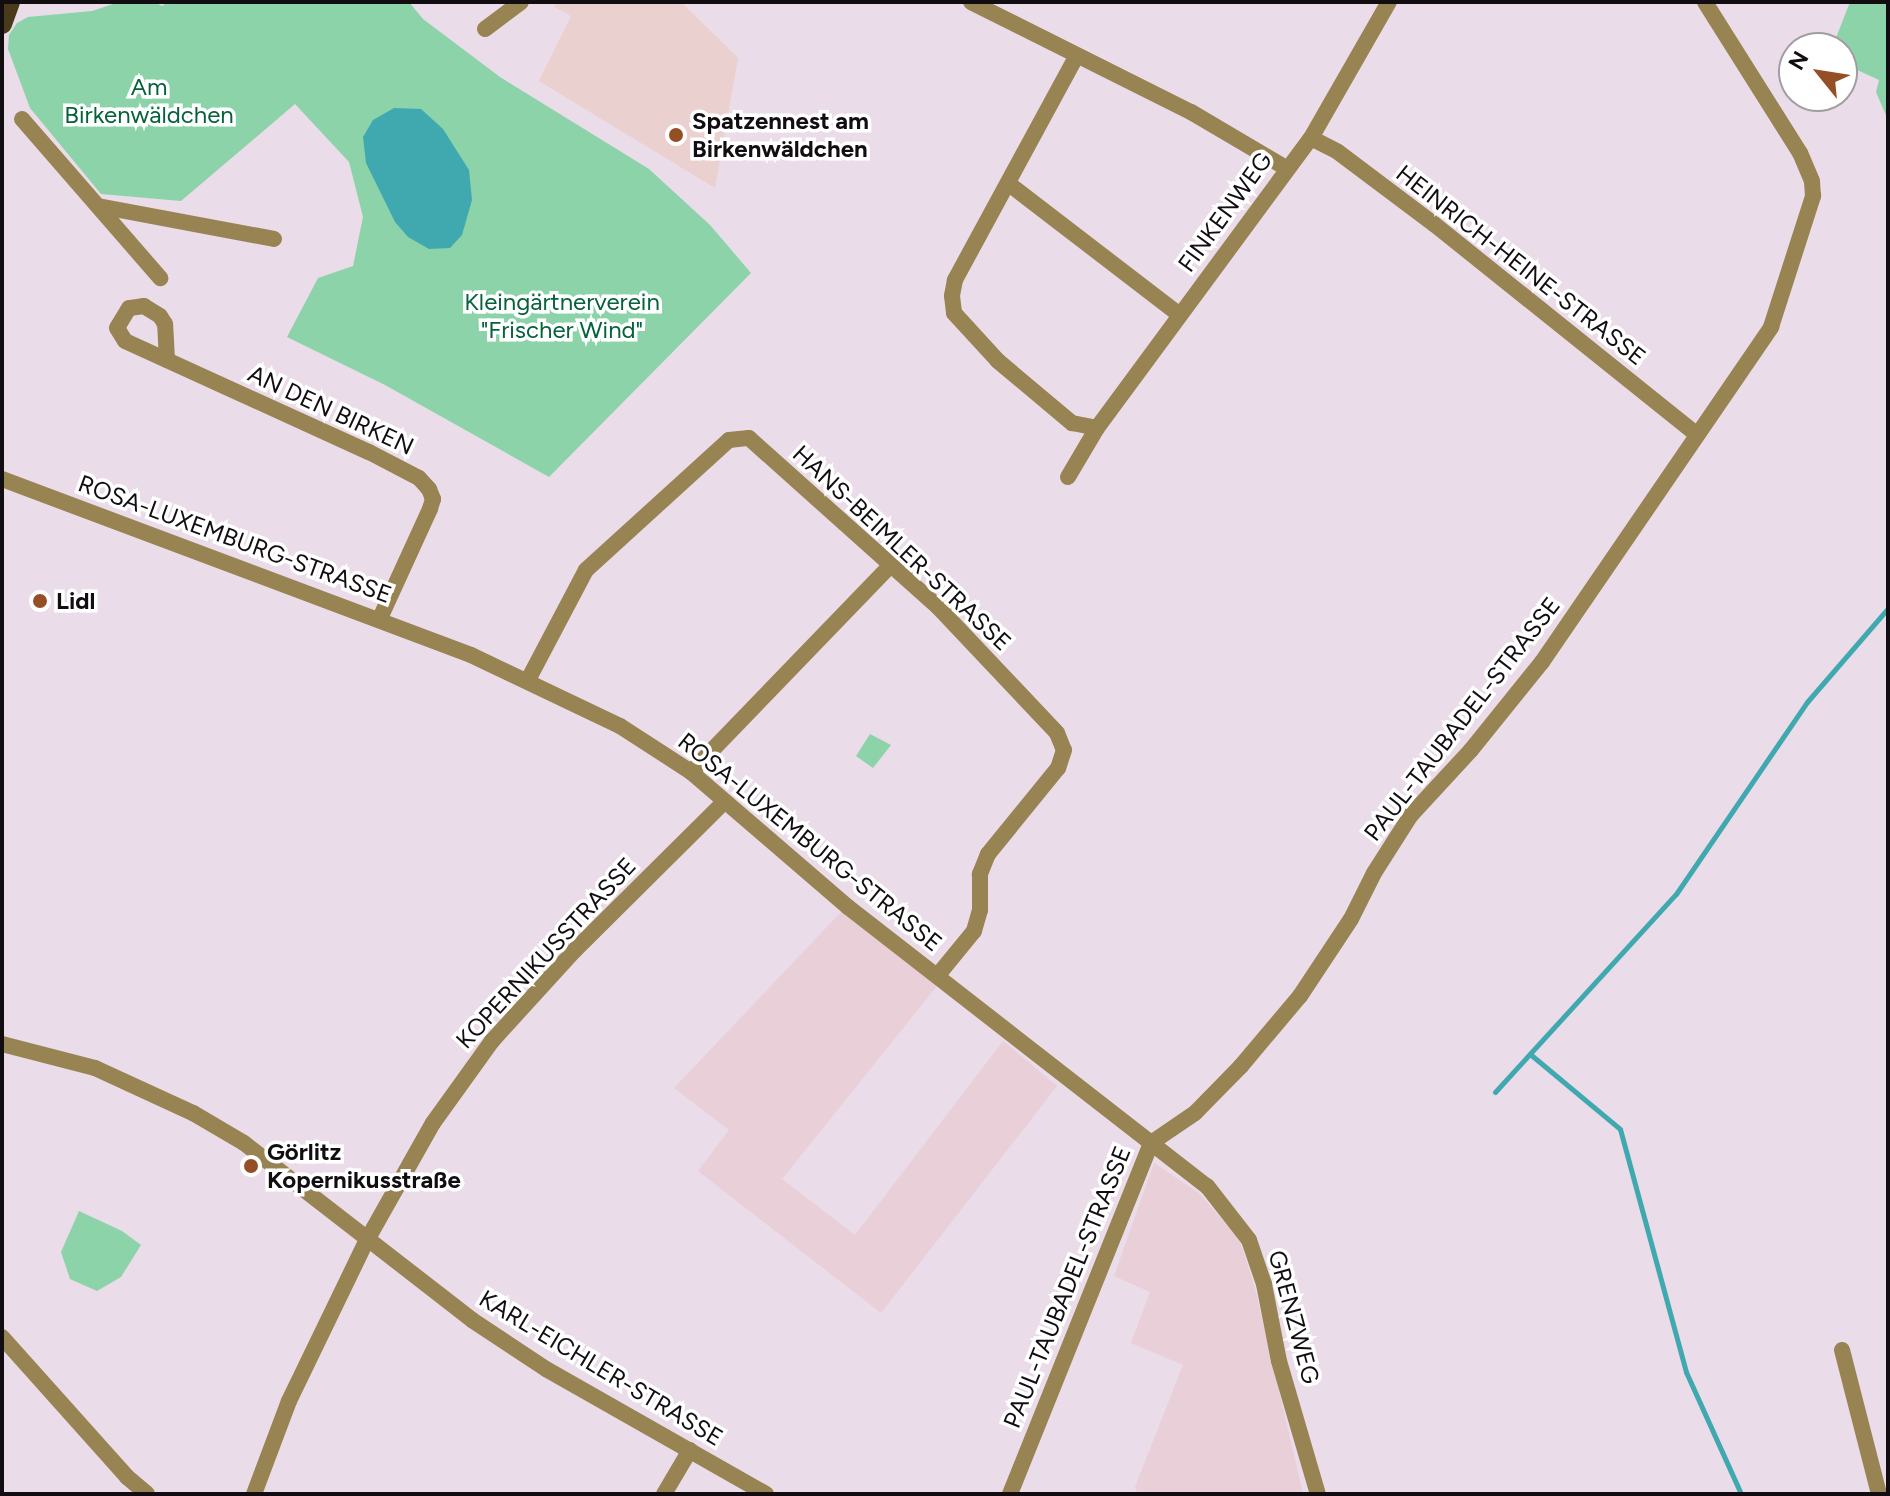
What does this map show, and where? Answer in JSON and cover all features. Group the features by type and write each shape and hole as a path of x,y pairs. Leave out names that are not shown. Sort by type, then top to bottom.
{"main road":[{"path":"2,24 10,2"}],"street":[{"path":"485,29 521,2"},
{"path":"971,2 1191,112 1286,168"},
{"name":"FINKENWEG","path":"1068,477 1097,428 1311,138 1389,2"},
{"name":"PAUL-TAUBADEL-STRASSE","path":"1010,1494 1151,1143 1195,1113 1241,1066 1300,996 1351,919 1374,873 1411,815 1471,750 1542,662 1771,327 1813,196 1812,181 1800,153 1705,2"},
{"path":"1076,57 955,280 952,296 954,313 998,361 1072,423 1097,428"},
{"path":"22,119 160,278"},
{"name":"HEINRICH-HEINE-STRASSE","path":"1311,138 1338,152 1434,224 1697,435"},
{"path":"1009,184 1180,315"},
{"path":"98,206 274,239"},
{"name":"AN DEN BIRKEN","path":"167,360 369,452 419,478 429,489 433,499 430,509 380,618"},
{"name":"HANS-BEIMLER-STRASSE","path":"528,680 586,570 729,440 749,438 938,607 1057,733 1064,750 1058,768 988,854 980,874 980,910 974,931 938,975"},
{"name":"ROSA-LUXEMBURG-STRASSE","path":"2,479 380,618 528,680 620,726 691,772 848,907 1151,1143"},
{"path":"691,772 890,566"},
{"name":"KOPERNIKUSSTRASSE","path":"254,1494 289,1401 367,1240 433,1123 492,1041 574,951 724,802"},
{"name":"KARL-EICHLER-STRASSE","path":"2,1044 95,1068 193,1113 244,1143 461,1312 546,1369 766,1494"},
{"name":"GRENZWEG","path":"1151,1143 1207,1186 1249,1240 1264,1284 1279,1361 1318,1494"},
{"path":"2,1337 127,1477 147,1494"},
{"path":"1842,1350 1879,1494"},
{"path":"664,1494 690,1450"}],"shaded area":[{"name":"Spatzennest am Birkenwäldchen","path":"557,2 681,2 738,58 715,188 539,81 571,16 554,7"},
{"path":"842,911 937,986 782,1179 855,1235 1003,1041 1057,1086 881,1313 698,1171 729,1130 674,1088"},
{"path":"1154,1163 1199,1193 1239,1239 1254,1284 1303,1494 1138,1494 1135,1487 1183,1365 1131,1343 1150,1292 1114,1276"}],"green space":[{"name":"Am Birkenwäldchen","path":"119,2 154,2 162,6 168,2 409,2 423,19 500,77 649,169 710,225 751,273 549,477 385,385 287,337 318,278 353,266 363,217 349,162 295,104 181,201 101,194 30,108 8,49 9,35 17,23 28,17 92,11"},
{"path":"1850,2 1888,2 1888,120 1876,92 1879,80 1858,70 1858,32 1838,32"},
{"path":"870,734 891,745 873,768 856,756"},
{"path":"79,1211 122,1231 141,1245 121,1277 97,1291 70,1279 61,1252"}],"water":[{"path":"394,108 421,109 443,129 469,170 472,200 462,235 450,248 429,249 408,237 395,222 366,163 363,137 373,120"}],"waterway":[{"path":"1495,1092 1676,894 1807,702 1888,608"},
{"path":"1530,1054 1620,1129 1686,1372 1741,1494"}],"place":[{"name":"Spatzennest am Birkenwäldchen","path":"676,135"},
{"name":"Lidl","path":"40,601"},
{"name":"Görlitz Kopernikusstraße","path":"251,1166"}],"park label":[{"name":"Kleingärtnerverein \"Frischer Wind\"","path":"562,316"}]}
